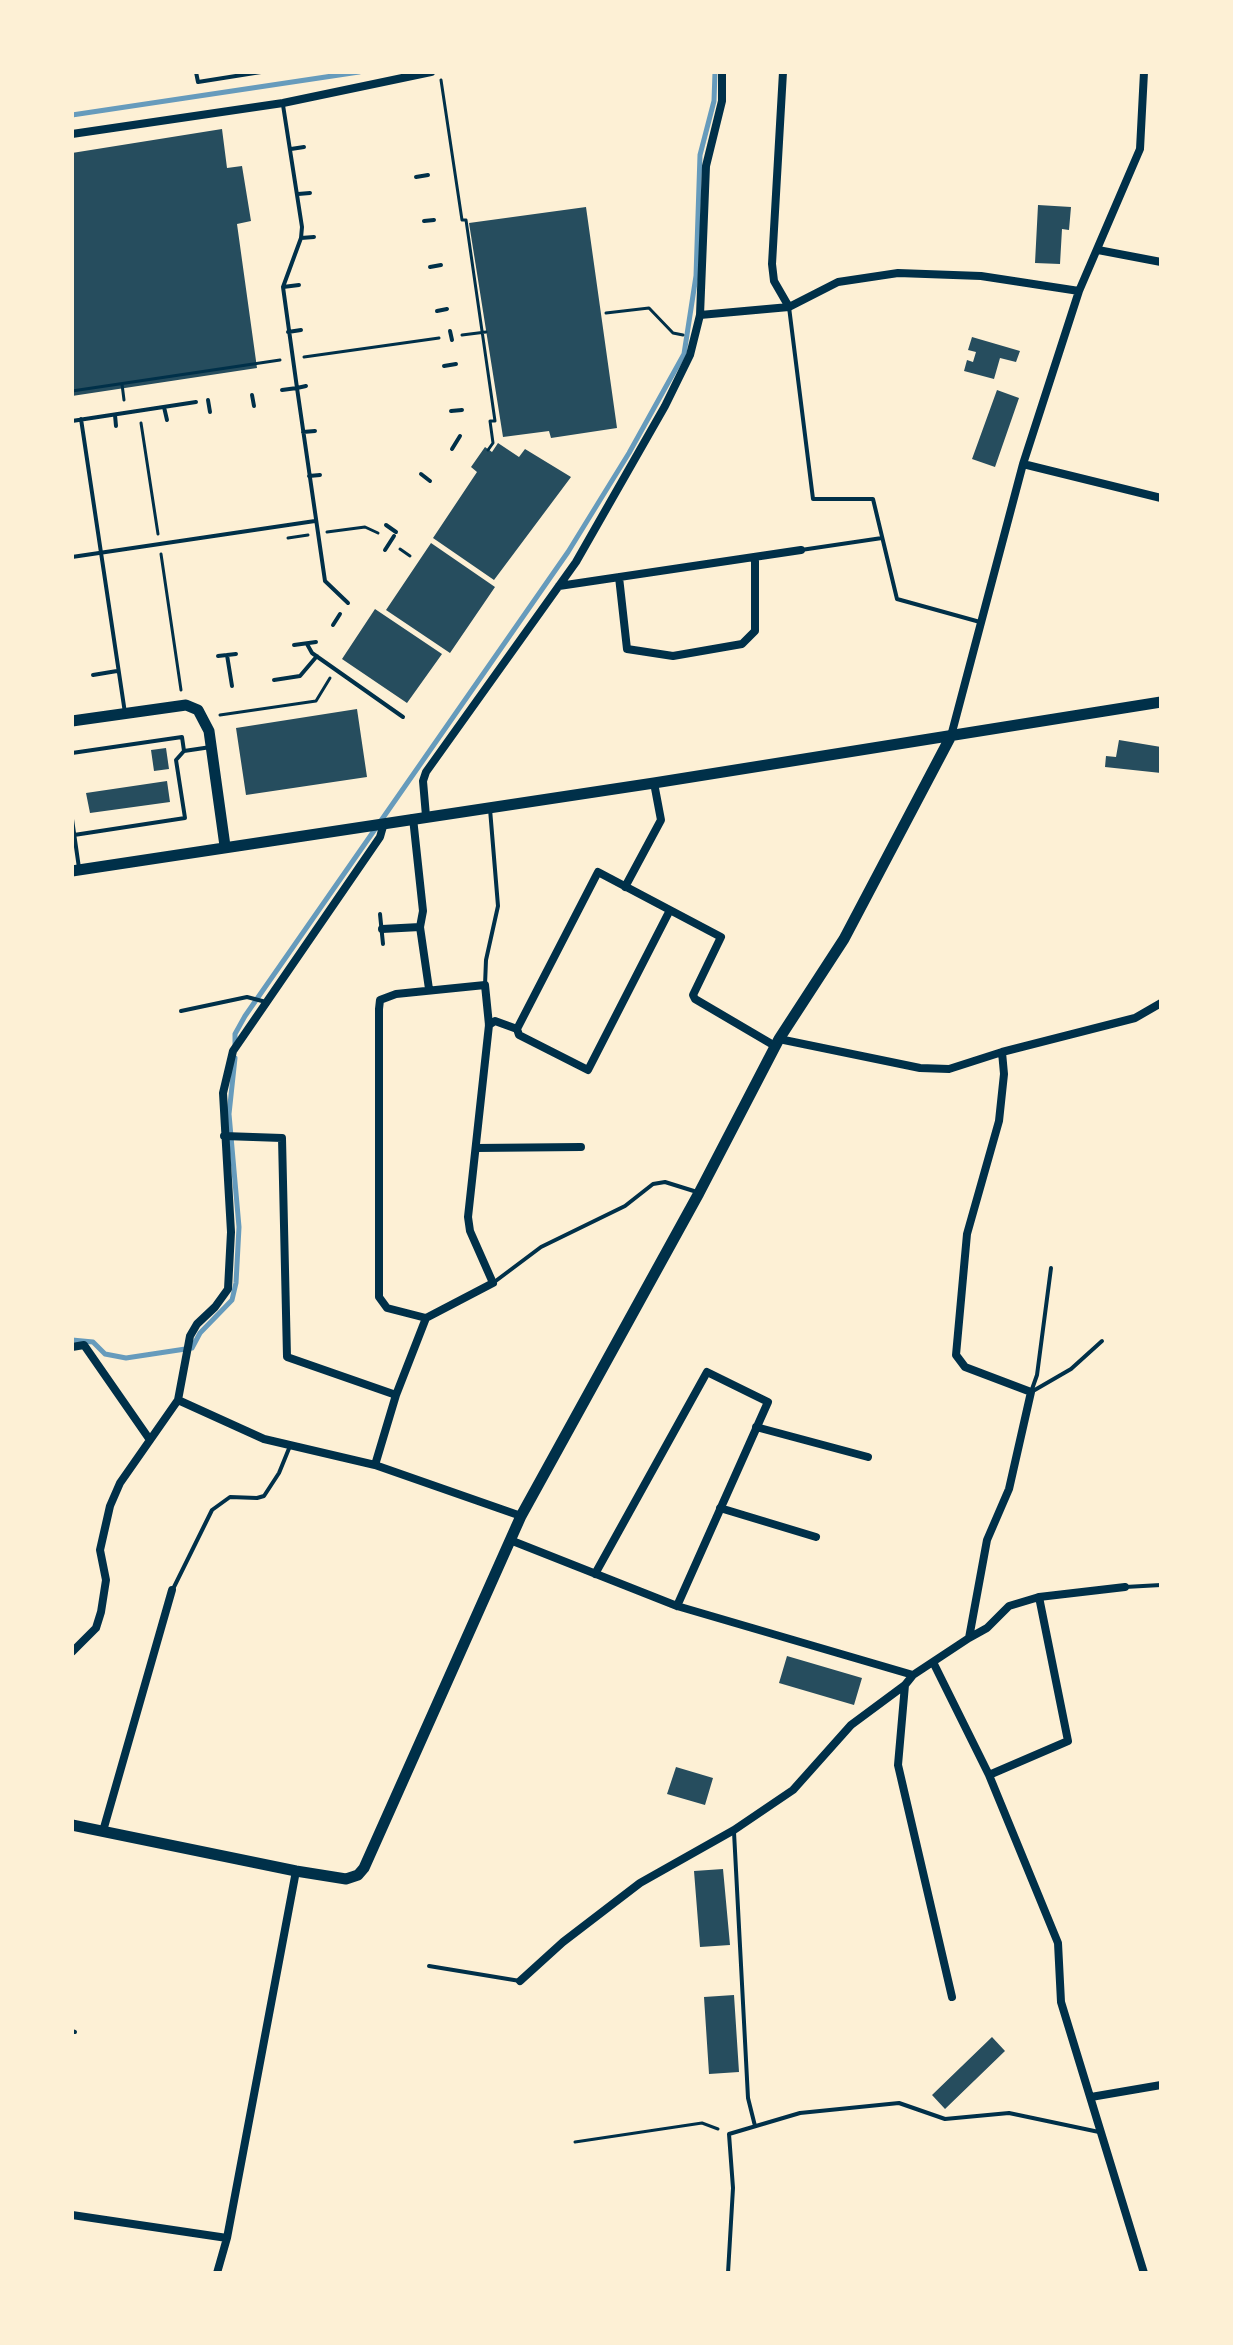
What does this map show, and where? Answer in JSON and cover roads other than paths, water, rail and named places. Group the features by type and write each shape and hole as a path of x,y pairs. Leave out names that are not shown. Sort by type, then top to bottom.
{"street":[{"path":"72,134 283,103 431,72"},
{"path":"426,816 423,781 426,772 576,562 665,406 690,355 700,315 706,166 722,101 722,72"},
{"path":"783,72 772,264 774,281 789,307"},
{"path":"72,1825 346,1879 358,1875 364,1868 521,1516 699,1193 777,1042 844,939 951,736 1023,464 1079,291 1140,149 1144,72"},
{"path":"1098,250 1161,262"},
{"path":"700,315 789,307 838,282 898,273 981,276 1079,291"},
{"path":"1023,464 1161,498"},
{"path":"559,586 801,550"},
{"path":"619,577 627,649 673,656 742,644 755,631 755,557"},
{"path":"76,870 654,783 1161,702"},
{"path":"72,721 186,705 198,710 209,731 225,846"},
{"path":"625,887 661,820 654,783"},
{"path":"413,818 423,911 420,927 429,989"},
{"path":"72,1652 96,1628 101,1612 106,1580 100,1550 110,1506 120,1483 178,1400 190,1336 222,1298 231,1279 223,1093 233,1051 380,837 384,823"},
{"path":"670,910 588,1070 519,1035 517,1029 598,872 625,887 670,910 721,937 693,995 695,999 777,1042 920,1068 949,1069 1135,1018 1161,1003"},
{"path":"382,929 420,927"},
{"path":"375,1465 396,1395 426,1318 493,1283 468,1223 489,1025 485,985 429,989 380,1000 379,1297 387,1308 426,1318"},
{"path":"489,1025 495,1021 517,1029"},
{"path":"969,1638 987,1540 1009,1489 1031,1392 965,1367 956,1355 967,1234 999,1121 1004,1074 1002,1052"},
{"path":"224,1136 282,1138 287,1357 396,1395"},
{"path":"476,1148 581,1147"},
{"path":"72,1347 84,1345 150,1440"},
{"path":"595,1574 707,1372 768,1402 677,1606"},
{"path":"178,1400 264,1439 375,1465 521,1516"},
{"path":"756,1427 868,1457"},
{"path":"720,1508 816,1537"},
{"path":"510,1540 677,1606 913,1675"},
{"path":"520,1981 563,1942 640,1883 734,1830 793,1790 851,1725 905,1685 913,1675 987,1628 1009,1606 1039,1597 1125,1587"},
{"path":"103,1831 172,1590"},
{"path":"989,1775 1068,1741 1039,1597"},
{"path":"933,1662 989,1775 1058,1943 1061,2002 1144,2273"},
{"path":"905,1685 898,1765 952,1997"},
{"path":"217,2273 227,2238 296,1871"},
{"path":"1091,2097 1161,2085"},
{"path":"72,2215 227,2238"}],"lane":[{"path":"196,72 198,82 261,72"},
{"path":"283,103 298,194 301,238 283,287 288,332 325,581 348,603"},
{"path":"291,149 304,147"},
{"path":"416,177 428,175"},
{"path":"298,194 310,193"},
{"path":"424,221 434,220"},
{"path":"301,238 314,237"},
{"path":"430,267 441,265"},
{"path":"283,287 299,285"},
{"path":"789,307 813,499 873,499 897,599 980,622"},
{"path":"437,311 447,309"},
{"path":"288,332 301,330"},
{"path":"450,331 452,340"},
{"path":"444,366 456,364"},
{"path":"282,390 306,386"},
{"path":"252,395 254,406"},
{"path":"208,400 210,412"},
{"path":"72,421 196,402"},
{"path":"164,407 167,420"},
{"path":"451,411 462,410"},
{"path":"115,415 116,426"},
{"path":"81,419 125,714"},
{"path":"303,432 315,431"},
{"path":"452,449 460,436"},
{"path":"421,474 430,481"},
{"path":"309,476 320,475"},
{"path":"72,557 315,521"},
{"path":"385,550 395,534 386,525"},
{"path":"801,550 882,538"},
{"path":"333,625 340,614"},
{"path":"294,645 316,642"},
{"path":"307,644 317,656 403,717"},
{"path":"218,656 236,654"},
{"path":"227,655 232,686"},
{"path":"274,680 300,676 317,656"},
{"path":"93,675 117,671"},
{"path":"72,753 182,737 184,751"},
{"path":"74,835 185,818 176,760 184,751 212,747"},
{"path":"485,985 486,960 498,906 490,806"},
{"path":"72,820 76,870"},
{"path":"380,914 383,944"},
{"path":"181,1011 247,997 266,1002"},
{"path":"493,1283 541,1247 625,1206 653,1184 665,1182 699,1193"},
{"path":"1031,1392 1037,1375 1051,1268"},
{"path":"1031,1392 1071,1369 1102,1341"},
{"path":"172,1590 212,1510 230,1497 264,1496 279,1473 290,1446"},
{"path":"1125,1587 1161,1585"},
{"path":"734,1830 748,2098 755,2126"},
{"path":"429,1966 520,1981"},
{"path":"728,2273 733,2188 729,2134 800,2113 899,2103 945,2119 1009,2113 1102,2133"}],"waterway":[{"path":"72,115 359,72"},
{"path":"235,1044 235,1034 245,1016 568,552 629,453 684,354 696,276 700,155 714,101 715,72"},
{"path":"72,1340 93,1342 105,1354 126,1358 192,1348 200,1333 232,1300 239,1227 229,1114 235,1058"}]}
